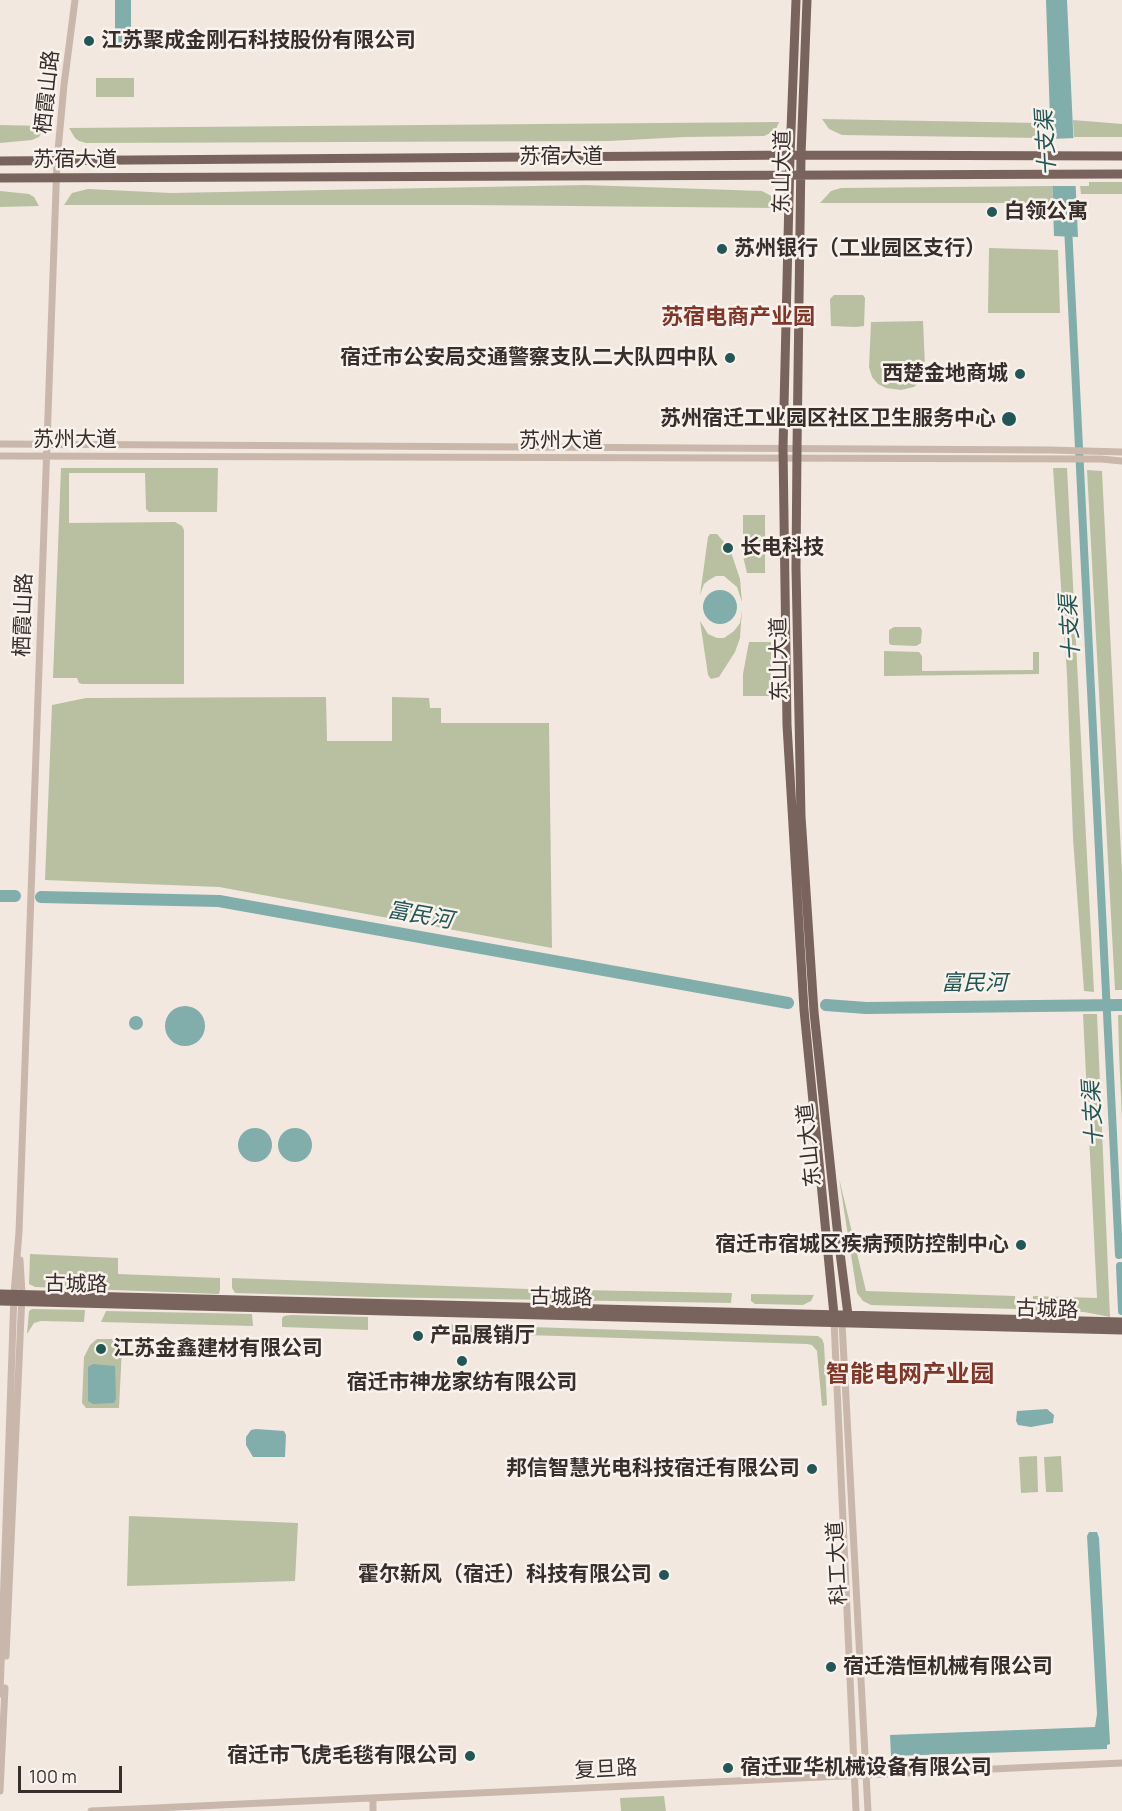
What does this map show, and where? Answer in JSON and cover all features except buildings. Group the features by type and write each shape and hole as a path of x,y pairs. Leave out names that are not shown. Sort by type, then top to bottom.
{"main road":[{"name":"东山大道","path":"796,0 789,175 783,448 787,725 804,1010 839,1319"},
{"name":"东山大道","path":"807,0 801,156 796,448 801,816 816,1024 838,1237 839,1319"},
{"name":"苏宿大道","path":"0,161 1122,156"},
{"name":"苏宿大道","path":"0,178 1122,174"},
{"name":"古城路","path":"0,1294 18,1298"},
{"name":"古城路","path":"0,1301 18,1298 1121,1326"}],"street":[{"name":"栖霞山路","path":"18,1298 26,999 57,161 75,0"},
{"name":"苏州大道","path":"0,444 1099,450 1122,452"},
{"name":"苏州大道","path":"0,456 1101,459 1122,461"},
{"path":"0,1694 18,1298"},
{"path":"0,1791 18,1298"},
{"name":"科工大道","path":"839,1319 868,1811"},
{"name":"科工大道","path":"839,1319 856,1811"},
{"name":"复旦路","path":"91,1811 1122,1763"},
{"path":"373,1798 373,1811"}],"green space":[{"path":"96,78 134,78 134,97 96,97"},
{"path":"822,119 1039,123 1039,138 842,135 829,129"},
{"path":"1073,120 1122,124 1122,137 1074,137"},
{"path":"779,122 775,131 764,136 609,141 86,143 75,138 69,128"},
{"path":"0,125 45,126 39,137 32,140 0,143"},
{"path":"1089,182 1122,182 1122,194 1081,194 1080,186 1089,186"},
{"path":"585,185 762,191 773,197 778,208 64,205 72,193 88,189 171,193"},
{"path":"1052,186 1053,203 820,203 831,191 841,188"},
{"path":"0,191 29,194 34,197 39,206 0,207"},
{"path":"989,248 1058,250 1060,313 988,313"},
{"path":"834,295 863,295 865,298 864,326 831,326 830,299"},
{"path":"923,321 925,366 921,381 914,387 901,390 886,388 878,384 872,377 869,367 871,322"},
{"path":"61,468 218,468 217,512 149,512 146,509 145,473 69,473 69,523 175,522 182,526 184,530 184,684 82,684 77,678 53,678"},
{"path":"1053,468 1067,468 1094,992 1084,991 1073,838 1067,675"},
{"path":"1087,470 1102,471 1122,873 1122,990 1115,990"},
{"path":"743,515 765,515 765,573 747,573 743,556"},
{"path":"710,534 717,534 730,549 740,579 742,602 737,587 724,576 716,576 709,580 704,584 700,595"},
{"path":"742,610 740,638 735,652 719,677 711,679 708,675 700,621 708,634 724,638 740,623"},
{"path":"894,627 920,627 922,630 921,643 916,646 891,645 889,630"},
{"path":"749,642 771,642 771,696 743,696 743,674"},
{"path":"884,651 919,652 922,656 922,671 1033,670 1033,652 1039,652 1039,674 884,676"},
{"path":"326,697 327,741 392,741 392,697 429,698 430,708 441,708 441,723 549,723 552,948 219,887 45,880 52,705 86,698"},
{"path":"1083,1014 1097,1014 1110,1317 1084,1312 1033,1311 1033,1296 1097,1298"},
{"path":"1118,1015 1122,1015 1122,1120 1119,1053"},
{"path":"839,1178 866,1291 1015,1296 1016,1309 871,1305 863,1301 857,1293"},
{"path":"30,1254 118,1258 118,1274 220,1278 220,1290 219,1294 35,1287 29,1284"},
{"path":"232,1278 528,1289 732,1293 731,1303 235,1293 232,1288"},
{"path":"751,1294 814,1295 811,1301 803,1305 755,1304 751,1301"},
{"path":"32,1309 85,1310 84,1322 41,1321 34,1323 27,1334 29,1311"},
{"path":"106,1311 252,1314 253,1326 101,1322"},
{"path":"291,1315 368,1317 368,1330 282,1327 282,1318"},
{"path":"434,1324 818,1336 824,1344 827,1405 822,1406 817,1351 812,1345 433,1332"},
{"path":"97,1339 116,1339 122,1348 119,1408 86,1408 82,1403 84,1357 90,1345"},
{"path":"1037,1456 1038,1492 1021,1493 1019,1457"},
{"path":"1061,1456 1063,1492 1046,1492 1044,1457"},
{"path":"129,1516 298,1523 295,1581 127,1586"},
{"path":"664,1796 666,1811 621,1811 620,1798"}],"water":[{"path":"115,0 131,0 131,45 115,45"},
{"path":"1046,0 1067,0 1078,237 1054,236"},
{"path":"720,590 732,595 737,607 732,619 720,624 708,619 703,607 708,595"},
{"path":"185,1006 199,1012 205,1026 199,1040 185,1046 171,1040 165,1026 171,1012"},
{"path":"136,1016 141,1018 143,1023 141,1028 136,1030 131,1028 129,1023 131,1018"},
{"path":"255,1128 267,1133 272,1145 267,1157 255,1162 243,1157 238,1145 243,1133"},
{"path":"295,1128 307,1133 312,1145 307,1157 295,1162 283,1157 278,1145 283,1133"},
{"path":"93,1364 115,1366 116,1399 114,1403 93,1404 88,1401 88,1367"},
{"path":"1047,1409 1054,1415 1053,1423 1031,1427 1018,1425 1016,1421 1017,1411"},
{"path":"251,1430 284,1431 286,1435 285,1457 253,1457 246,1445 246,1437"},
{"path":"1089,1532 1097,1532 1099,1538 1110,1744 1107,1745 1107,1749 891,1756 890,1735 1095,1727 1097,1714 1087,1536"}],"pier":[{"path":"1077,138 1079,186 1049,186 1049,139"}],"waterway":[{"name":"十支渠","path":"1068,226 1119,1255"},
{"name":"富民河","path":"0,896 15,896"},
{"name":"富民河","path":"41,897 219,901 788,1003"},
{"name":"富民河","path":"826,1005 866,1008 1122,1005"},
{"name":"十支渠","path":"1120,1266 1122,1311"}],"place":[{"name":"江苏聚成金刚石科技股份有限公司","path":"89,41"},
{"name":"白领公寓","path":"992,212"},
{"name":"苏州银行（工业园区支行）","path":"722,249"},
{"name":"宿迁市公安局交通警察支队二大队四中队","path":"730,358"},
{"name":"西楚金地商城","path":"1020,374"},
{"name":"苏州宿迁工业园区社区卫生服务中心","path":"1009,419"},
{"name":"长电科技","path":"728,548"},
{"name":"宿迁市宿城区疾病预防控制中心","path":"1021,1245"},
{"name":"产品展销厅","path":"418,1336"},
{"name":"江苏金鑫建材有限公司","path":"101,1349"},
{"name":"宿迁市神龙家纺有限公司","path":"462,1361"},
{"name":"邦信智慧光电科技宿迁有限公司","path":"812,1469"},
{"name":"霍尔新风（宿迁）科技有限公司","path":"664,1575"},
{"name":"宿迁浩恒机械有限公司","path":"831,1667"},
{"name":"宿迁市飞虎毛毯有限公司","path":"470,1756"},
{"name":"宿迁亚华机械设备有限公司","path":"728,1768"}],"district":[{"name":"苏宿电商产业园","path":"738,318"},
{"name":"智能电网产业园","path":"910,1375"}]}
